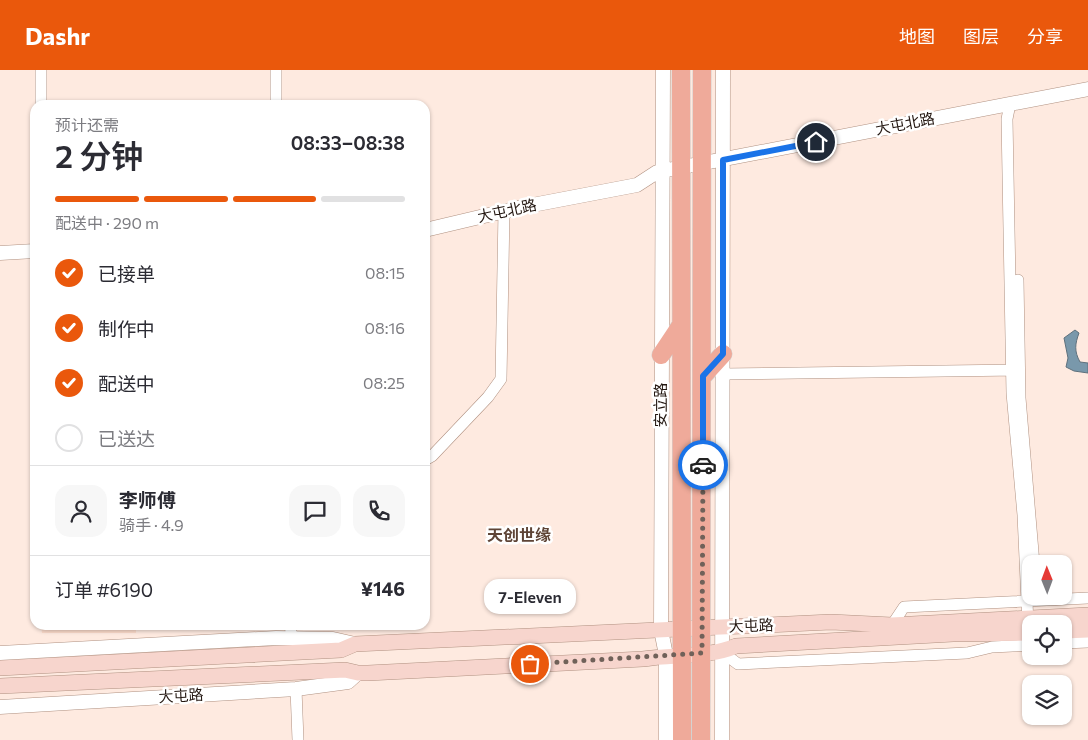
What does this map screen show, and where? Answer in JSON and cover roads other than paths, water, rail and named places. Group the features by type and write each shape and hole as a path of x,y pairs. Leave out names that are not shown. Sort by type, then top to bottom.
{"main road":[{"name":"安立路","path":"681,70 683,629 674,654 682,740"},
{"path":"701,740 704,164 702,70"},
{"path":"662,355 681,325"},
{"path":"703,376 723,354"},
{"name":"大屯路","path":"1072,619 1088,615"},
{"name":"大屯路","path":"0,668 341,650 355,644 831,622 1022,628"},
{"name":"大屯路","path":"0,686 336,670 358,674 643,659 674,654 722,652 746,646 1022,629"},
{"path":"1072,631 1088,630"}],"street":[{"path":"41,70 41,100"},
{"path":"276,70 276,100"},
{"name":"安立路","path":"663,70 661,630 674,654 666,740"},
{"path":"722,740 723,70"},
{"name":"大屯北路","path":"430,229 504,211 637,185 663,172 680,168 1088,89"},
{"path":"1010,104 1007,119 1016,370 1030,555"},
{"path":"430,457 488,398 501,379 504,211"},
{"path":"0,253 30,251"},
{"path":"723,374 1016,370"},
{"path":"1016,370 1033,555"},
{"path":"1072,598 1088,598"},
{"path":"892,625 904,607 1022,600"},
{"name":"大屯路","path":"0,653 291,632 355,644"},
{"path":"1072,643 1088,642"},
{"name":"大屯路","path":"0,707 296,689 348,682 358,674"},
{"path":"296,689 298,740"}],"water":[{"path":"1075,330 1079,333 1076,351 1080,362 1088,363 1088,373 1074,371 1066,367 1068,358 1064,338"}],"place":[{"name":"7-Eleven","path":"530,664"}],"district":[{"name":"天创世缘","path":"519,535"}]}
